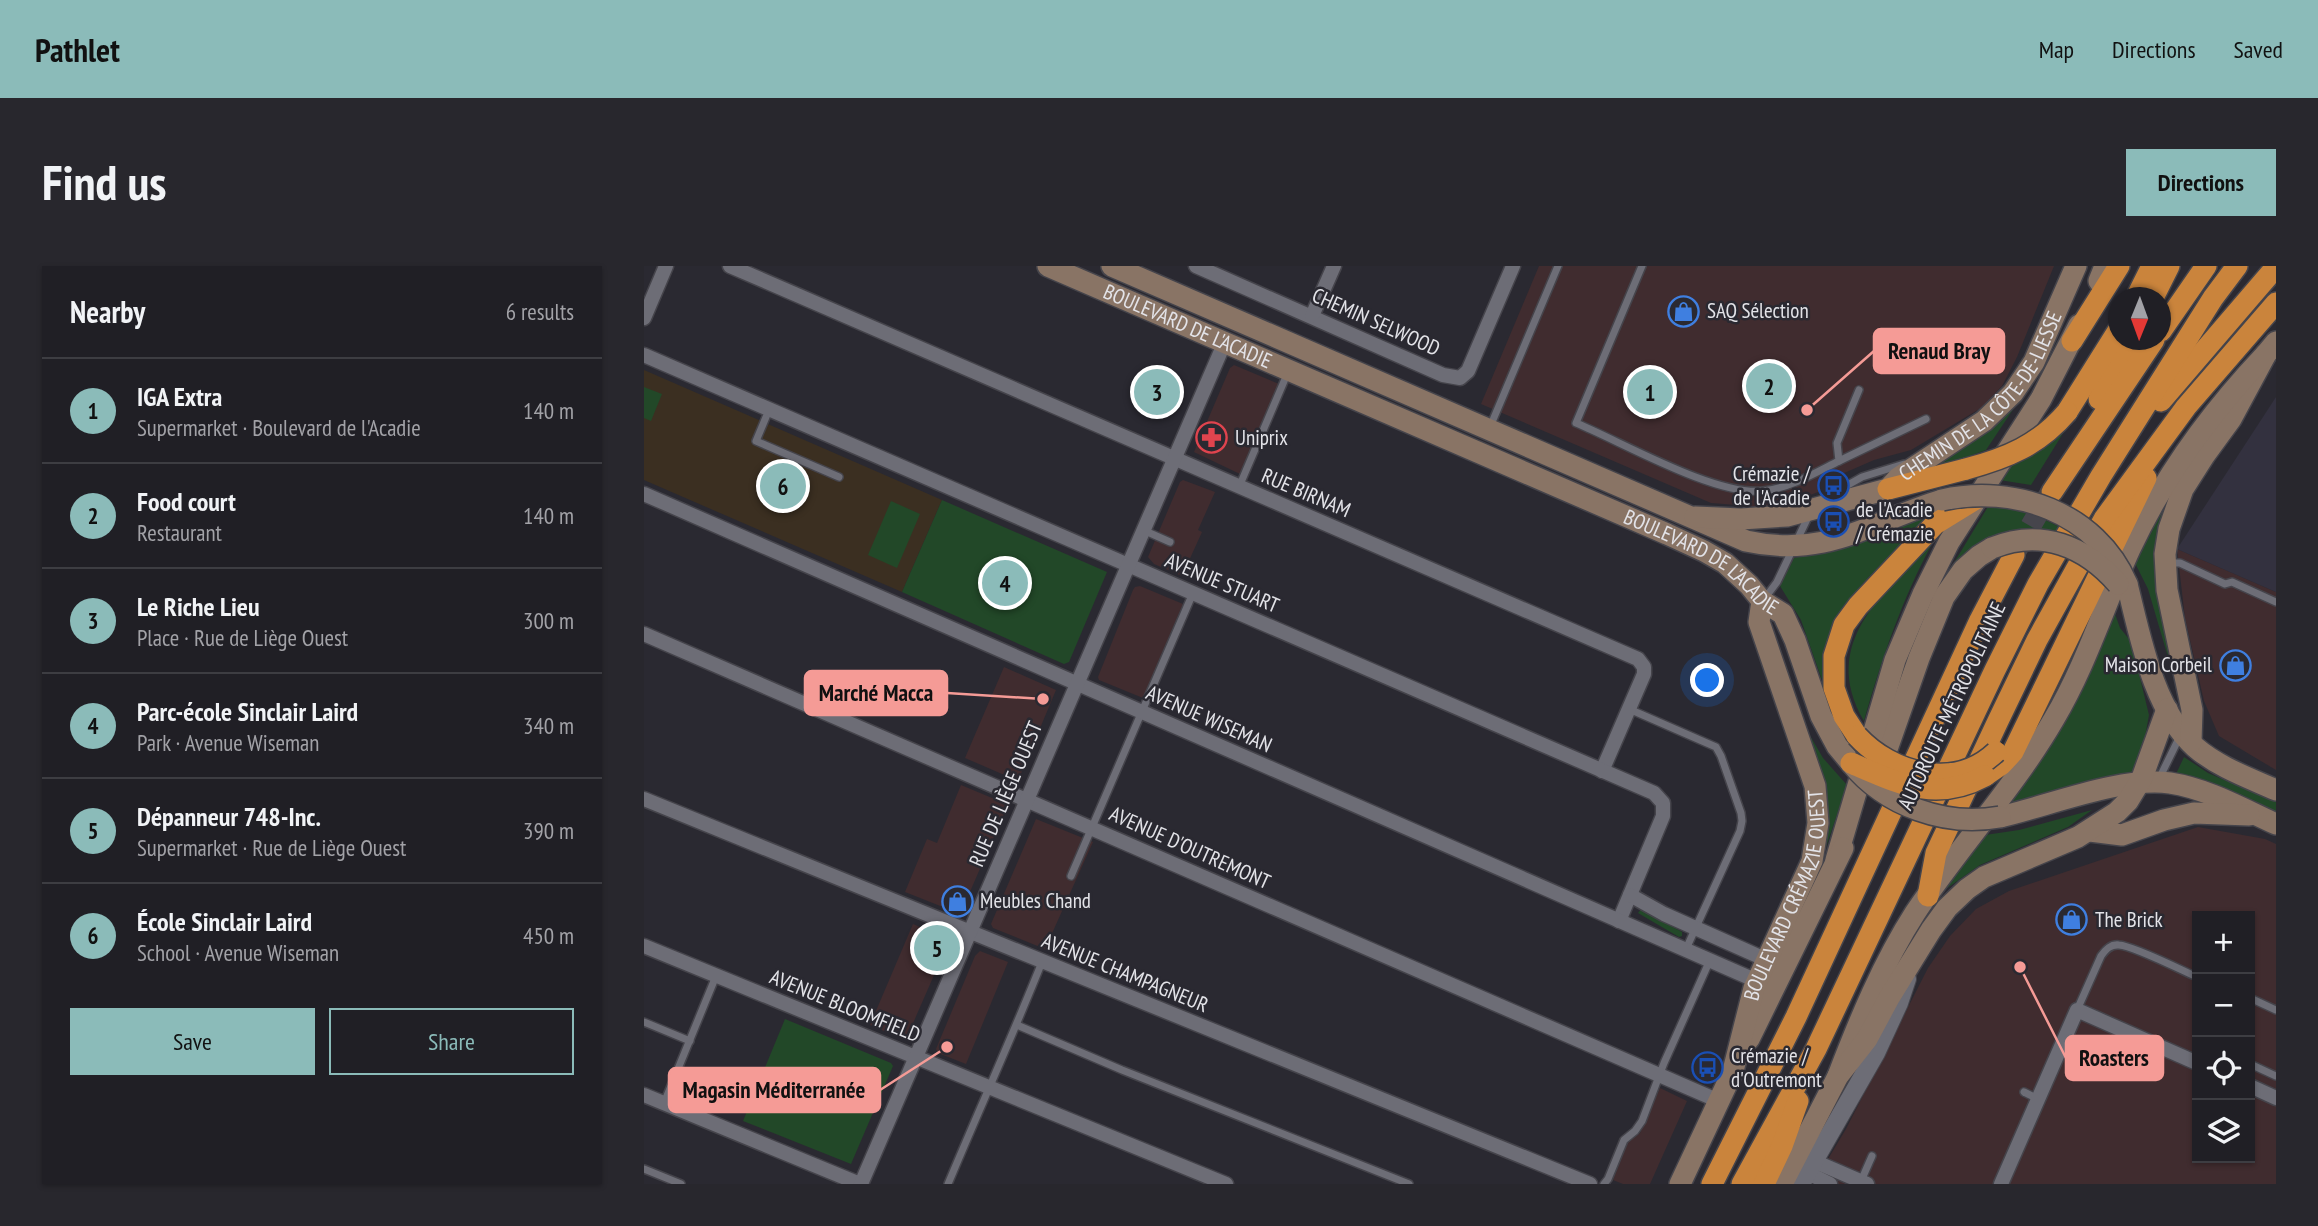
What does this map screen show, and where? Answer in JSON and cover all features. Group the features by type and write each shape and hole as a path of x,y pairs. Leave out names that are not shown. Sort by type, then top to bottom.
{"highway":[{"path":"2072,341 2119,266"},
{"path":"2142,287 2152,266"},
{"path":"2158,287 2169,266"},
{"path":"2171,317 2206,266"},
{"name":"AUTOROUTE MÉTROPOLITAINE","path":"1742,1184 1816,1049 2010,640 2049,564 2213,298 2237,266"},
{"path":"2118,450 2276,267"},
{"path":"1928,896 1936,853 2037,640 2104,519 2202,387 2276,303"},
{"path":"1888,489 1997,460 2026,448 2050,431 2067,412 2108,347"},
{"path":"2124,350 2052,492 2147,350"},
{"path":"1851,762 1888,779 1924,789 1959,786 1986,775 2002,764 2013,752 2167,433"},
{"path":"1979,497 1935,524 1858,606 1844,625 1834,656 1834,688 1844,716 1870,750 1904,769 1924,773 1943,774 1969,769 1983,762 1996,752 2034,707"},
{"name":"AUTOROUTE MÉTROPOLITAINE","path":"1712,1184 1785,1040 1966,649 2014,555"},
{"path":"1763,1184 1782,1146 1816,1049"}],"main road":[{"name":"BOULEVARD DE L'ACADIE","path":"1048,266 1704,551 1736,572 1762,601 1783,614 1795,640 1821,716 1838,746 1875,788 1913,808 1958,819 2000,817 2106,790 2189,787 2221,797 2267,820"},
{"name":"BOULEVARD DE L'ACADIE","path":"1112,266 1746,541 1769,546 1794,547 1841,539 1942,500 1972,495 1998,495 2049,508 2068,517 2099,541 2116,563 2153,677 2167,709 2186,738 2217,762 2276,790"},
{"name":"CHEMIN DE LA CÔTE-DE-LIESSE","path":"1692,517 1774,517 1888,489 1898,478 1984,421 2021,384 2076,266"},
{"path":"1836,860 1874,727 1905,635 1937,564 2034,410 2072,341 2103,271"},
{"path":"2186,738 2192,710 2169,603 2165,562 2169,529 2183,489 2231,419 2271,348"},
{"path":"1782,1184 1838,1076 1854,1032 1898,943 1928,896 2053,721 2084,663 2131,547 2169,476 2203,426 2271,348"},
{"path":"1733,1071 1836,860 1867,805 1919,658 1944,597 1963,570 1993,548 2025,539 2062,543 2096,562 2127,593"},
{"name":"BOULEVARD CRÉMAZIE OUEST","path":"1680,1184 1733,1071 1757,981 1812,861 1817,836 1818,810 1811,773 1759,622 1762,601"},
{"path":"1838,1076 1867,1039 1889,998 1947,908 1975,883 1997,870 2090,831 2142,789 2167,709"},
{"path":"2090,831 2122,835 2194,813 2267,820"}],"street":[{"path":"644,318 666,266"},
{"name":"RUE BIRNAM","path":"730,266 1638,659 1644,667 1644,674 1602,771"},
{"name":"CHEMIN SELWOOD","path":"1196,266 1447,376 1463,377 1513,266"},
{"path":"1312,316 1334,266"},
{"name":"RUE DE LIÈGE OUEST","path":"860,1184 1224,344"},
{"name":"AVENUE STUART","path":"644,355 1654,793 1664,808 1662,820 1619,921"},
{"name":"AVENUE WISEMAN","path":"644,494 1757,981"},
{"name":"AVENUE D'OUTREMONT","path":"644,634 1719,1101"},
{"name":"AVENUE CHAMPAGNEUR","path":"644,799 1590,1184"},
{"path":"1630,895 1767,960"},
{"name":"AVENUE BLOOMFIELD","path":"644,946 1226,1184"},
{"path":"1808,1173 1876,1053 1899,1003 1913,961"},
{"path":"2001,1184 2077,1010 2192,1060"},
{"path":"2255,1088 2276,1098"},
{"path":"644,1095 860,1184"},
{"path":"1808,1173 1864,1183"},
{"path":"1808,1173 1830,1184"}],"lane":[{"path":"1489,429 1558,266"},
{"path":"1642,266 1576,423 1684,471 1725,486 1765,491 1782,487 1926,419"},
{"path":"1239,487 1288,371"},
{"path":"1839,461 1837,443 1859,390"},
{"path":"769,410 756,441 839,477"},
{"path":"1762,601 1777,582 1811,509 1832,492 1862,477 1925,459"},
{"path":"1143,530 1170,542"},
{"path":"2165,562 2184,565 2225,584 2232,582 2276,602"},
{"path":"1071,876 1193,593"},
{"path":"1629,709 1716,747 1741,813 1740,831 1686,949"},
{"path":"2142,789 2186,738"},
{"path":"2077,1010 2103,953 2115,945 2128,947 2192,975"},
{"path":"1604,1184 1624,1140 1639,1126 1710,960"},
{"path":"948,1184 1042,962"},
{"path":"664,1103 716,976"},
{"path":"2255,1000 2276,1010"},
{"path":"644,1022 690,1041"},
{"path":"1017,1025 1122,1070 1409,1184"},
{"path":"2255,1066 2276,1076"},
{"path":"2024,1093 2038,1099"},
{"path":"1864,1183 1872,1156"},
{"path":"644,1169 681,1184"}],"shaded area":[{"path":"1539,266 2054,266 2017,357 2002,386 1981,408 1911,450 1874,460 1835,477 1818,492 1790,503 1762,507 1711,503 1481,404"},
{"path":"1234,365 1279,384 1240,474 1194,452 1230,368"},
{"path":"644,370 942,500 902,592 644,480"},
{"path":"2276,397 2276,592 2177,549"},
{"path":"1183,480 1215,492 1198,530 1202,532 1182,576 1154,564 1148,557"},
{"path":"2177,549 2276,592 2276,770 2219,736 2204,701 2185,618"},
{"path":"1140,586 1183,604 1143,698 1099,680 1098,677 1133,590"},
{"path":"1004,667 1056,690 1016,780 965,758"},
{"path":"961,785 1004,803 1006,809 962,910 958,913 905,892 927,839 937,843"},
{"path":"1036,819 1093,842 1045,949 993,928 991,924"},
{"path":"2198,827 2265,839 2276,844 2276,1184 1813,1184 1846,1129 1928,968 1950,936 1976,909 2009,891"},
{"path":"913,924 946,938 948,943 907,1037 903,1039 870,1025"},
{"path":"980,951 1008,962 966,1064 938,1053 936,1049 975,956"},
{"path":"1660,1088 1687,1101 1650,1184 1623,1184 1613,1180 1628,1142 1640,1133"}],"green space":[{"path":"644,387 662,394 651,421 644,418"},
{"path":"2024,393 1986,450 1912,477"},
{"path":"2070,422 2031,485 1993,479 1961,479 2021,461 2036,452"},
{"path":"2171,495 2172,656 2168,657 2148,589 2135,563"},
{"path":"942,500 1107,572 1069,662 1064,664 902,592"},
{"path":"891,501 920,514 897,568 868,555"},
{"path":"1989,505 2033,515 2074,535 1972,549 1949,571"},
{"path":"1932,514 1851,597 1829,645 1823,683 1801,620 1780,586 1794,558 1851,546"},
{"path":"1933,542 1894,629 1864,721 1852,693 1849,667 1853,644 1877,601"},
{"path":"2114,611 2120,628 2133,649 2149,715 2133,772 2009,805 2036,766"},
{"path":"1808,732 1823,758 1847,785 1822,859 1821,772"},
{"path":"2184,757 2208,773 2276,802 2276,812 2206,781 2176,774"},
{"path":"2092,810 2068,827 1980,865 1943,891 1985,835 2019,830"},
{"path":"1641,909 1682,932 1682,936 1679,937 1638,913"},
{"path":"785,1019 893,1066 851,1164 743,1121"}],"tunnel":[{"path":"2015,553 2050,493"}],"place":[{"name":"SAQ Sélection","path":"1684,311"},
{"name":"Food court","path":"1769,386"},
{"name":"Le Riche Lieu","path":"1157,392"},
{"name":"IGA Extra","path":"1650,392"},
{"name":"Renaud Bray","path":"1807,410"},
{"name":"Uniprix","path":"1212,438"},
{"name":"École Sinclair Laird","path":"783,486"},
{"name":"Crémazie / de l'Acadie","path":"1833,486"},
{"name":"de l'Acadie / Crémazie","path":"1833,522"},
{"name":"Parc-école Sinclair Laird","path":"1005,583"},
{"name":"Maison Corbeil","path":"2235,665"},
{"name":"Marché Macca","path":"1043,699"},
{"name":"Meubles Chand","path":"957,901"},
{"name":"The Brick","path":"2072,920"},
{"name":"Dépanneur 748-Inc.","path":"937,948"},
{"name":"Roasters","path":"2020,967"},
{"name":"Magasin Méditerranée","path":"947,1047"},
{"name":"Crémazie / d'Outremont","path":"1708,1068"}]}
